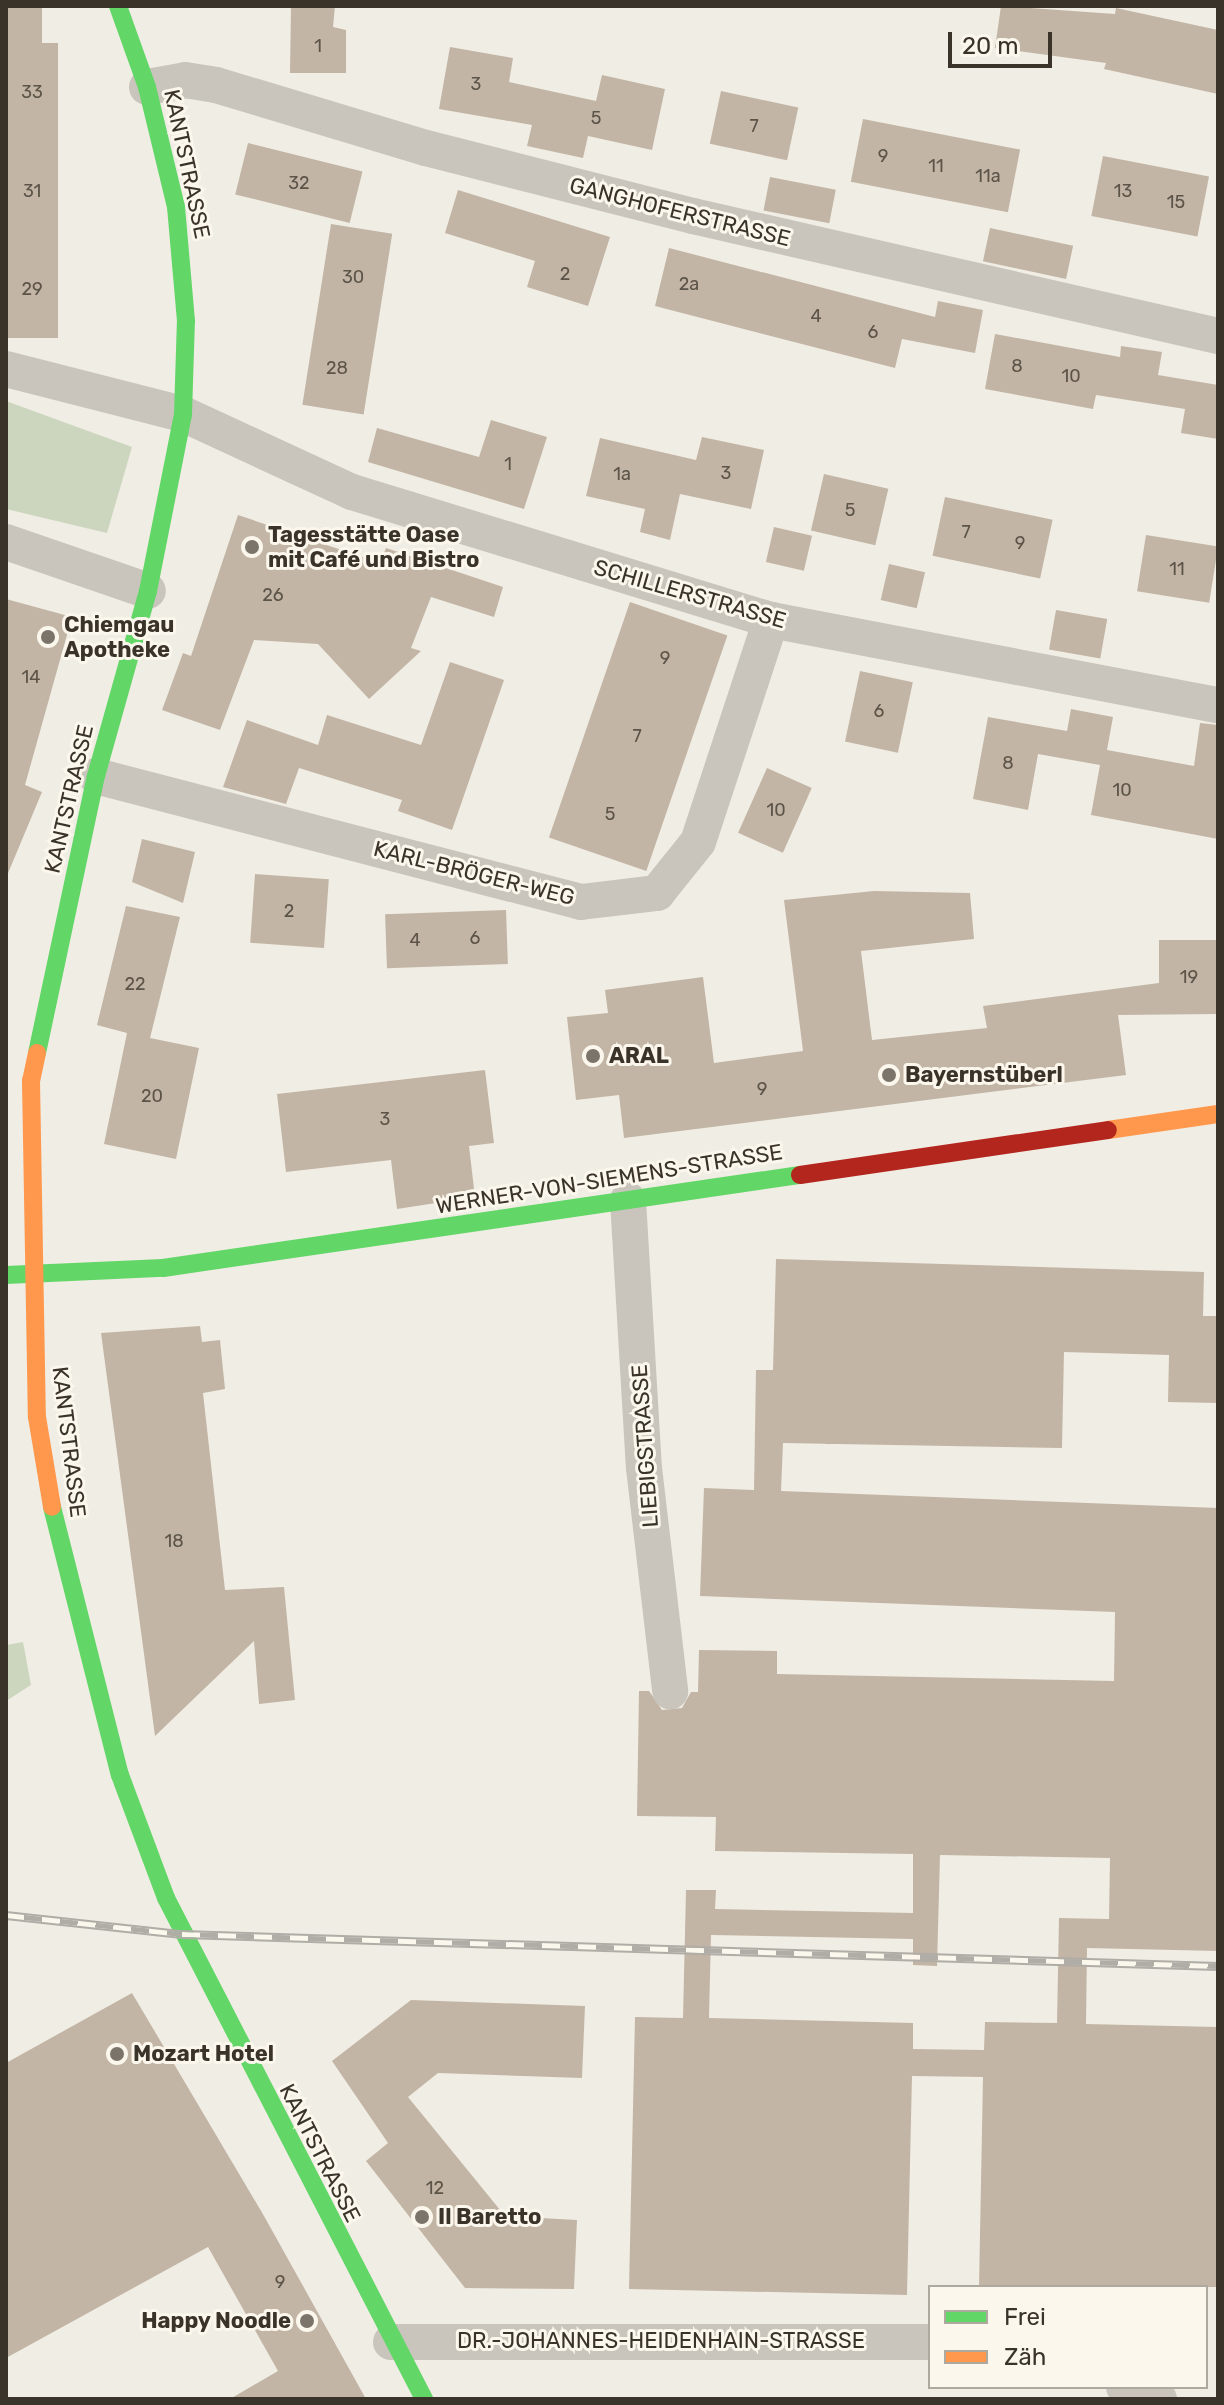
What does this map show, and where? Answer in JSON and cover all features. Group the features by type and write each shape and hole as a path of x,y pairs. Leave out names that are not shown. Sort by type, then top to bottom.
{"main road":[{"name":"KANTSTRASSE","path":"118,6 147,87 183,262 183,414 148,591 96,776 18,1078 37,1417 58,1541 120,1775 189,1949 391,2342 424,2399"},
{"name":"WERNER-VON-SIEMENS-STRASSE","path":"6,1275 163,1268 1218,1114"}],"street":[{"name":"GANGHOFERSTRASSE","path":"147,87 185,80 216,85 426,148 693,216 1218,336"},
{"name":"SCHILLERSTRASSE","path":"6,369 183,414 352,492 771,620 1218,705"},
{"path":"6,542 148,591"},
{"name":"KARL-BRÖGER-WEG","path":"96,776 581,902 657,893 698,842 771,620"},
{"name":"LIEBIGSTRASSE","path":"628,1200 644,1468 670,1691"},
{"name":"DR.-JOHANNES-HEIDENHAIN-STRASSE","path":"391,2342 928,2342"}],"green space":[{"path":"6,401 132,447 107,533 6,509"},
{"path":"23,1642 31,1685 6,1701 6,1645"}],"building":[{"path":"291,6 335,6 333,27 346,30 346,73 290,73"},
{"path":"1001,6 1115,14 1116,8 1218,30 1218,94 1104,69 1106,63 995,48"},
{"path":"6,8 42,8 42,43 58,43 58,338 6,338"},
{"path":"450,47 513,58 509,82 596,101 602,75 665,89 652,150 588,136 583,158 527,146 532,125 439,109"},
{"path":"721,91 798,107 787,160 710,144"},
{"path":"863,119 1020,150 1008,212 851,182"},
{"path":"248,143 362,172 350,223 235,194"},
{"path":"1103,156 1209,177 1197,236 1091,216"},
{"path":"770,177 836,190 829,223 764,210"},
{"path":"458,190 610,237 588,306 527,287 535,261 445,233"},
{"path":"331,224 392,234 364,414 302,405"},
{"path":"990,228 1073,246 1066,279 983,261"},
{"path":"669,248 935,317 938,301 983,310 975,353 902,339 895,368 655,306"},
{"path":"995,334 1120,357 1121,346 1162,352 1158,375 1218,385 1218,439 1181,433 1185,409 1096,395 1093,409 985,389"},
{"path":"491,420 547,437 524,509 368,462 377,428 479,457"},
{"path":"702,437 764,450 751,509 680,494 670,540 640,532 645,509 586,496 600,438 696,460"},
{"path":"824,474 888,489 875,545 811,531"},
{"path":"945,497 1053,520 1040,579 933,556"},
{"path":"238,515 380,563 386,548 503,587 494,617 431,597 411,648 421,651 369,699 318,644 254,640 220,730 162,710 183,653 191,656"},
{"path":"774,527 812,536 804,571 766,562"},
{"path":"1146,535 1218,546 1209,603 1137,591"},
{"path":"889,564 925,572 917,608 881,600"},
{"path":"6,599 72,617 25,785 42,792 6,878"},
{"path":"630,602 727,636 646,871 549,837"},
{"path":"1056,610 1107,619 1100,658 1049,649"},
{"path":"450,662 504,680 452,830 398,811 402,800 299,768 286,804 223,787 247,720 318,745 327,715 421,745"},
{"path":"860,671 913,682 898,753 845,741"},
{"path":"1071,709 1113,717 1107,750 1194,766 1200,723 1218,725 1218,839 1091,815 1100,765 1038,754 1028,810 973,799 988,717 1067,731"},
{"path":"767,768 812,788 783,853 738,833"},
{"path":"142,839 195,852 183,903 132,882"},
{"path":"255,874 329,879 324,948 250,943"},
{"path":"874,891 970,893 974,939 861,951 872,1040 987,1028 983,1006 1159,983 1159,940 1218,940 1218,1014 1118,1015 1126,1075 624,1138 619,1095 576,1100 567,1017 608,1013 605,990 703,977 714,1063 803,1051 784,900"},
{"path":"126,906 180,917 150,1038 199,1048 176,1159 104,1144 127,1033 97,1025"},
{"path":"506,910 508,964 387,968 385,914"},
{"path":"485,1070 494,1143 469,1146 475,1197 397,1209 391,1160 286,1172 277,1094"},
{"path":"776,1259 1204,1272 1203,1316 1218,1316 1218,1403 1168,1402 1169,1355 1064,1352 1062,1448 783,1443 781,1491 1218,1508 1218,1951 1087,1948 1086,2024 1218,2027 1218,2287 979,2285 983,2077 912,2076 907,2295 629,2289 635,2017 683,2018 686,1890 716,1890 715,1909 913,1913 913,1854 715,1851 716,1817 637,1816 639,1691 649,1691 662,1710 682,1708 691,1692 698,1692 699,1650 777,1651 777,1674 1114,1681 1115,1612 700,1596 704,1488 754,1490 756,1370 773,1370","holes":["940,1855 1110,1858 1109,1919 1059,1918 1057,2023 985,2022 984,2050 913,2049 913,2023 709,2018 711,1935 913,1939 913,1965 937,1966"]},
{"path":"200,1326 202,1342 220,1340 225,1389 203,1393 225,1590 284,1587 295,1700 259,1704 254,1641 155,1736 101,1333"},
{"path":"132,1993 264,2216 366,2399 230,2399 278,2371 208,2247 6,2358 6,2063"},
{"path":"411,2000 585,2006 582,2078 438,2073 408,2097 505,2216 577,2220 574,2289 465,2288 366,2161 388,2143 332,2061"}],"railway":[{"path":"6,1915 182,1934 1218,1966"}],"traffic: fast":[{"path":"37,1053 96,776 148,591 183,414 186,321 176,207 147,87 118,6"},
{"path":"6,1275 163,1268 800,1175"},
{"path":"52,1507 120,1775 166,1898 424,2399"}],"traffic: slow":[{"path":"37,1053 31,1081 37,1417 52,1507"},
{"path":"1108,1130 1218,1114"}],"traffic: jam":[{"path":"800,1175 1108,1130"}],"place":[{"name":"Tagesstätte Oase mit Café und Bistro","path":"252,547"},
{"name":"Chiemgau Apotheke","path":"48,637"},
{"name":"ARAL","path":"593,1056"},
{"name":"Bayernstüberl","path":"889,1075"},
{"name":"Mozart Hotel","path":"117,2054"},
{"name":"Il Baretto","path":"422,2217"},
{"name":"Happy Noodle","path":"307,2321"}]}
